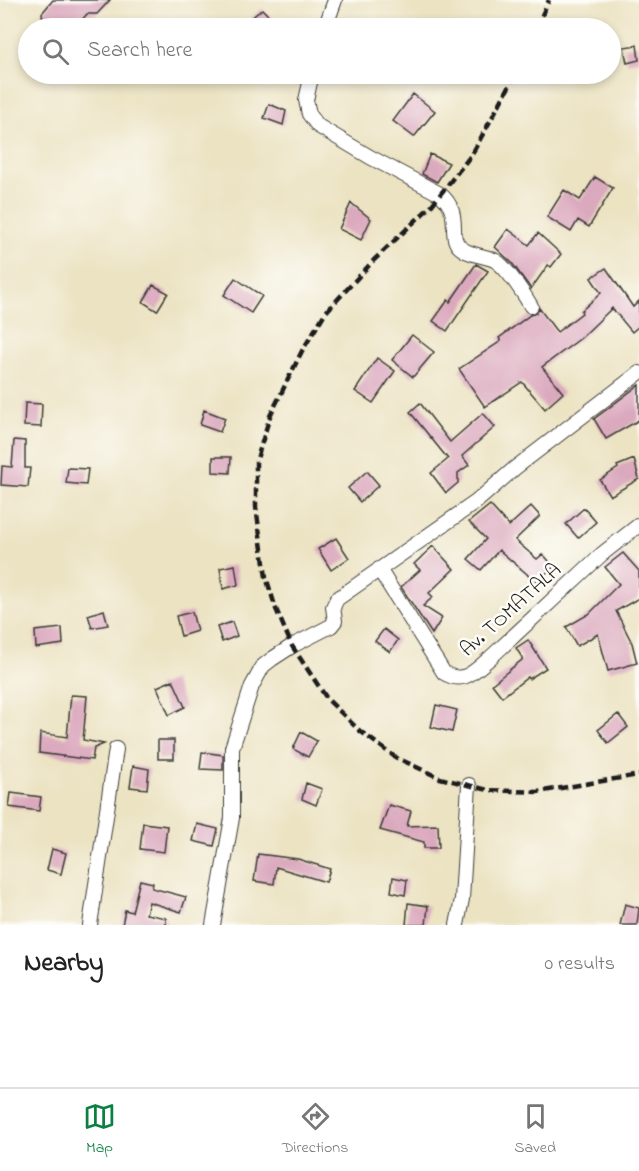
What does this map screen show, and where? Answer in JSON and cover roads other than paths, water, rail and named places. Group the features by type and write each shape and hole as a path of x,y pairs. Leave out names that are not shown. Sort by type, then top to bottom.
{"street":[{"path":"329,18 335,0"},
{"path":"310,84 306,100 309,114 318,126 449,201 454,216 454,238 460,248 497,261 519,287 531,306"},
{"path":"213,925 232,818 232,748 252,686 263,666 292,646 331,626 334,621 333,607 337,599 476,501 515,468 639,373"},
{"name":"Av. TOMATALA","path":"379,569 444,673 453,679 460,679 490,658 602,554 639,525"},
{"path":"90,925 116,749"},
{"path":"457,925 462,899 470,785"}],"railway":[{"path":"541,18 549,0"},
{"path":"510,84 472,154 431,206 374,260 325,313 302,351 270,416 256,462 256,507 266,577 276,609 292,646 328,700 360,731 395,757 440,778 488,790 537,792 639,775"}]}
